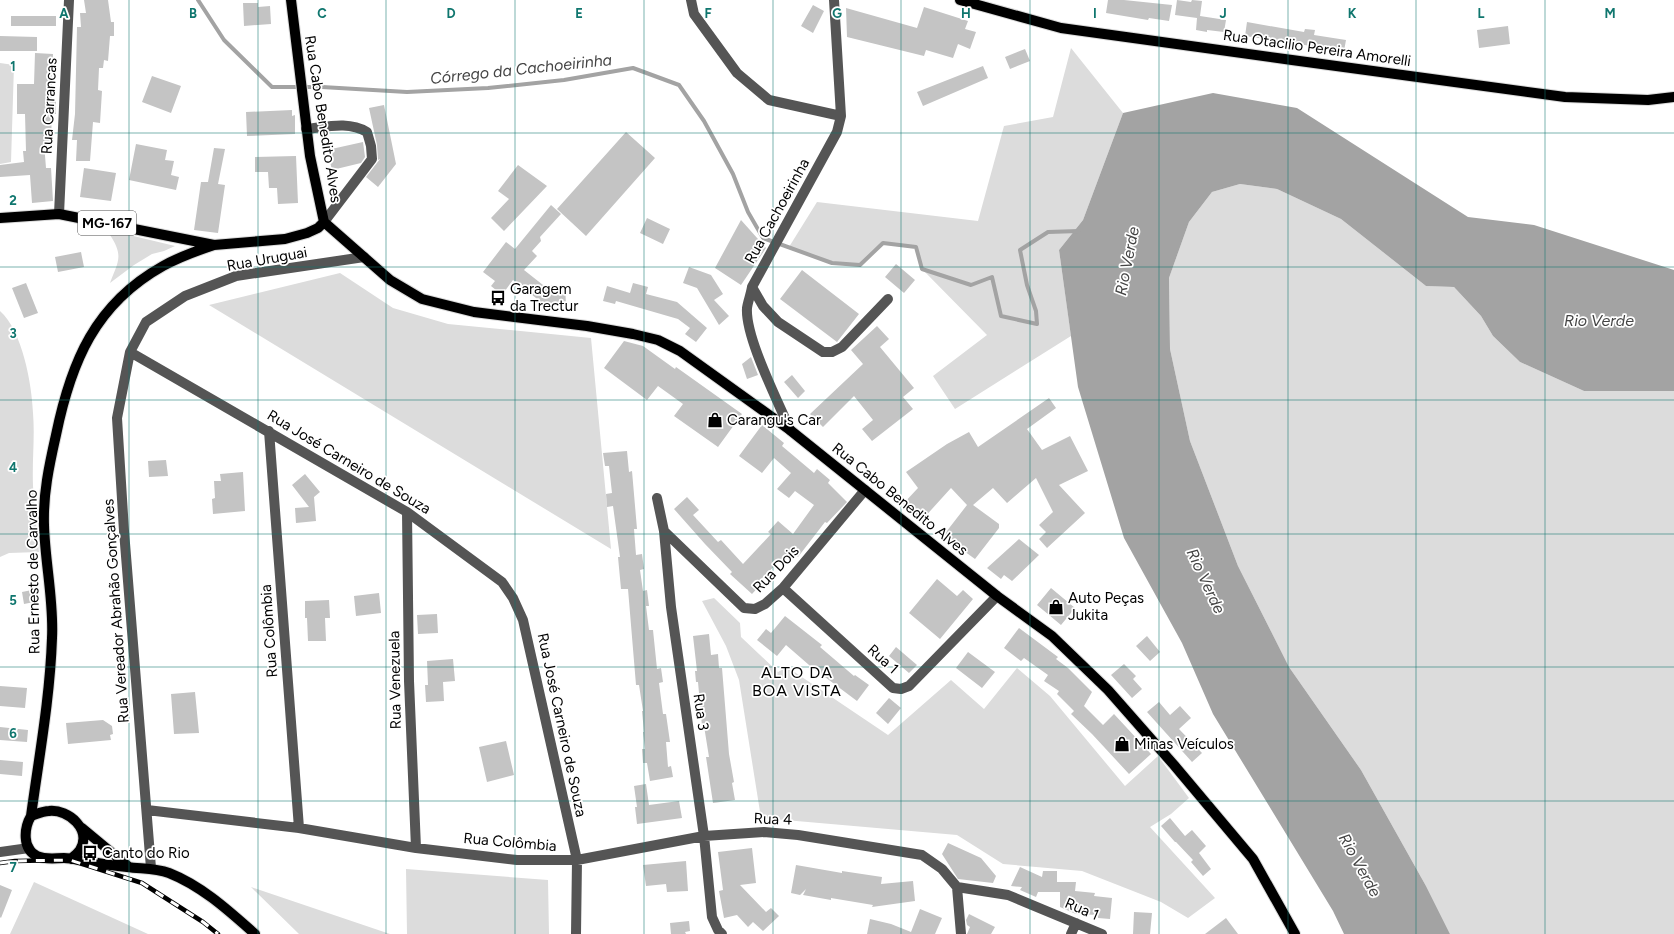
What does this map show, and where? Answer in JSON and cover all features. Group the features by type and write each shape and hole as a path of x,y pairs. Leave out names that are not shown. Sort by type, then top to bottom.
{"main road":[{"name":"Rua Cabo Benedito Alves","path":"291,0 306,129 316,188 324,222 390,280 422,299 474,312 587,326 658,340 680,351 790,430 997,596 1052,636 1108,690 1150,737 1253,859 1296,934"},
{"name":"Rua Otacilio Pereira Amorelli","path":"960,0 1061,28 1276,58 1565,97 1648,100 1674,97"},
{"name":"MG-167","path":"0,218 59,214 214,245 285,239 307,233 318,228 324,222"},
{"name":"Rua Ernesto de Carvalho","path":"29,848 25,831 27,822 31,816 44,722 52,638 44,525 45,486 58,423 70,377 84,346 108,308 163,265 182,256 214,245"},
{"path":"31,816 51,810 73,818 82,828 128,867"},
{"path":"71,859 80,850 82,843 82,828"},
{"path":"29,848 36,856 47,858 71,859 128,867 151,868 169,873 199,888 230,911 255,934"}],"street":[{"name":"Rua Carrancas","path":"59,214 68,0"},
{"path":"691,0 694,14 737,73 770,100 840,116"},
{"name":"Rua Cachoeirinha","path":"790,430 756,350 748,325 747,308 752,287 837,132 840,116 834,0"},
{"path":"306,129 345,125 358,127 367,132 371,146 372,159 324,222"},
{"name":"Rua Uruguai","path":"130,352 146,322 193,293 236,276 364,258"},
{"path":"752,287 763,306 778,322 823,352 832,352 842,347 888,299"},
{"name":"Rua José Carneiro de Souza","path":"130,352 408,512 502,582 513,598 523,620 576,860 576,934"},
{"name":"Rua Vereador Abrahão Gonçalves","path":"130,352 117,418 124,532 151,868"},
{"name":"Rua Colômbia","path":"269,432 299,828"},
{"name":"Rua Dois","path":"664,531 744,608 755,608 765,604 783,588 865,490"},
{"name":"Rua 3","path":"657,498 664,531 672,615 704,836 712,917 720,932"},
{"name":"Rua Venezuela","path":"408,512 409,681 416,848"},
{"name":"Rua 1","path":"783,588 893,688 901,689 909,686 997,596"},
{"name":"Rua Colômbia","path":"147,810 299,828 416,848 518,860 576,860"},
{"name":"Rua 4","path":"576,860 704,836 764,832 798,835 922,855 942,869 958,887"},
{"path":"0,852 29,848"},
{"path":"958,887 961,934"},
{"name":"Rua 1","path":"958,887 1008,895 1102,934"},
{"path":"1071,934 1076,923"}],"shaded area":[{"path":"1071,48 1123,113 1083,220 1059,250 1071,336 955,409 933,376 987,335 922,269 916,247 883,243 860,265 832,263 789,247 817,202 978,221 1004,126 1053,117"},
{"path":"0,63 14,65 11,162 0,164"},
{"path":"1240,184 1277,189 1341,219 1426,286 1454,287 1481,316 1493,336 1520,362 1584,391 1674,391 1674,934 1450,934 1426,886 1361,770 1289,667 1238,566 1190,441 1170,349 1169,278 1189,222 1212,192"},
{"path":"117,232 175,246 152,254 110,283 117,264 118,254 117,248 110,235"},
{"path":"340,273 393,308 448,324 591,338 611,549 209,305"},
{"path":"0,311 8,320 20,344 31,388 34,422 33,486 39,552 9,553 0,557"},
{"path":"714,598 740,623 741,637 778,672 787,667 888,735 951,680 984,709 1017,668 1050,696 1125,786 1158,756 1189,798 1171,814 1150,827 1215,898 1188,918 1161,902 1082,871 1003,864 957,835 761,818 739,680 726,646 702,601"},
{"path":"406,869 548,880 549,934 407,934"},
{"path":"34,882 148,934 10,934"},
{"path":"251,887 390,934 299,934"}],"water":[{"name":"Rio Verde","path":"1213,93 1297,108 1468,217 1534,225 1674,270 1674,391 1584,391 1520,362 1493,336 1481,316 1454,287 1426,286 1341,219 1277,189 1240,184 1212,192 1189,222 1169,278 1170,349 1190,441 1238,566 1289,667 1361,770 1426,886 1450,934 1344,934 1333,911 1213,714 1182,643 1124,538 1078,387 1059,250 1083,220 1123,113"}],"building":[{"path":"84,0 108,0 111,22 114,22 114,36 110,36 108,61 104,60 103,68 99,68 98,90 102,91 100,123 93,122 90,161 76,161 77,140 72,140 75,114 77,27 81,27 80,13 86,13"},
{"path":"1108,0 1124,0 1172,5 1169,21 1149,18 1148,20 1106,13"},
{"path":"1177,0 1191,2 1192,0 1202,1 1200,16 1226,20 1224,32 1207,30 1207,32 1196,30 1197,18 1175,15"},
{"path":"243,3 258,3 258,7 270,6 271,24 244,26"},
{"path":"813,5 824,11 813,33 801,26"},
{"path":"924,7 968,21 965,29 976,32 970,49 958,44 953,58 926,50 924,56 847,37 846,8 917,28"},
{"path":"11,16 56,16 56,26 11,26"},
{"path":"1247,22 1304,32 1305,29 1315,30 1314,35 1346,40 1344,51 1245,36"},
{"path":"1508,26 1510,44 1479,48 1477,30"},
{"path":"0,36 37,37 37,51 0,51"},
{"path":"1025,49 1030,61 1010,69 1005,57"},
{"path":"35,53 53,54 51,84 52,99 56,99 56,114 51,114 52,143 44,143 46,168 51,168 53,201 32,203 30,175 0,177 0,165 24,162 23,151 26,151 25,114 17,114 17,84 34,84"},
{"path":"983,66 988,78 923,106 917,92"},
{"path":"152,76 181,86 171,113 142,102"},
{"path":"384,105 396,164 378,187 366,177 380,159 378,160 377,145 369,108"},
{"path":"292,110 292,116 295,115 295,134 247,136 246,112"},
{"path":"626,132 655,158 586,236 557,209"},
{"path":"363,142 365,157 361,163 332,170 327,150"},
{"path":"136,144 167,150 165,160 174,161 171,175 179,177 176,190 129,180"},
{"path":"214,148 225,149 218,184 225,185 218,233 194,230 201,182 208,182"},
{"path":"296,156 298,203 278,204 277,188 269,188 268,172 255,172 255,157"},
{"path":"518,165 547,186 504,231 491,218 509,199 498,191"},
{"path":"84,168 116,173 111,201 80,197"},
{"path":"551,205 561,214 540,237 541,241 532,251 537,256 524,270 543,285 565,286 566,304 538,304 536,298 513,280 502,295 491,286 495,281 483,272 506,242 515,249"},
{"path":"647,218 670,229 663,244 640,233"},
{"path":"741,220 766,248 741,285 715,268"},
{"path":"81,252 84,267 58,272 55,257"},
{"path":"896,264 915,280 904,293 885,277"},
{"path":"689,267 711,275 723,294 714,300 729,316 719,325 697,288 683,283"},
{"path":"802,270 859,314 837,342 780,299"},
{"path":"26,283 38,313 24,318 12,288"},
{"path":"633,283 648,287 646,294 677,302 707,328 696,342 685,334 690,328 678,319 616,301 615,304 603,301 607,286 630,293"},
{"path":"877,326 889,339 880,347 914,388 903,397 913,409 872,441 862,429 873,420 854,396 823,427 810,414 863,364 851,350"},
{"path":"624,341 643,346 675,369 676,367 742,414 718,447 674,416 683,404 658,386 647,400 604,368"},
{"path":"751,357 758,375 747,379 742,364"},
{"path":"792,375 805,391 798,398 784,382"},
{"path":"1049,398 1056,408 1027,429 1042,450 1070,436 1088,471 1059,485 1085,513 1047,548 1039,539 1046,532 1039,525 1053,512 1036,478 1007,503 993,488 973,505 999,524 999,528 975,559 943,536 967,505 951,488 922,520 903,504 918,488 906,472 947,444 969,432 978,447"},
{"path":"762,425 784,443 782,446 814,473 817,469 830,480 828,483 847,502 827,523 825,522 798,557 790,551 760,580 762,583 752,594 730,574 732,572 674,509 687,497 699,510 693,515 718,542 721,540 743,564 771,534 768,532 778,521 793,534 814,505 795,491 789,498 777,489 791,473 774,458 762,473 739,456"},
{"path":"627,451 629,472 632,471 637,529 634,529 636,555 642,554 644,569 640,570 643,591 647,590 649,606 646,606 649,630 653,630 657,669 661,668 663,682 659,683 663,714 666,714 670,742 666,742 668,767 671,766 673,777 650,781 647,763 643,763 642,749 645,749 643,711 639,685 636,685 628,589 621,589 618,557 620,557 613,506 607,507 606,494 612,493 609,466 605,466 603,453"},
{"path":"166,460 168,476 149,477 148,461"},
{"path":"243,472 245,511 213,514 212,499 215,498 214,481 221,481 220,474"},
{"path":"305,474 320,492 314,497 316,521 296,523 295,508 309,507 292,485"},
{"path":"1019,539 1039,555 1012,581 1004,575 1001,579 987,568"},
{"path":"937,579 957,596 963,590 973,599 940,639 909,613"},
{"name":"Auto Peças Jukita","path":"1051,588 1075,608 1061,625 1037,605"},
{"path":"37,589 39,601 24,604 22,592"},
{"path":"379,593 381,613 356,616 354,596"},
{"path":"329,600 330,618 325,618 326,641 308,641 307,618 305,618 305,601"},
{"path":"437,614 438,633 418,634 417,615"},
{"path":"785,616 822,645 820,647 854,676 855,675 869,685 857,701 825,677 824,678 786,645 777,656 757,640 766,629 771,633"},
{"path":"1019,628 1058,657 1056,659 1068,668 1092,692 1084,706 1103,725 1114,714 1151,754 1129,774 1071,714 1074,711 1057,694 1059,691 1044,681 1048,675 1024,658 1021,661 1004,648"},
{"path":"709,634 711,655 718,654 719,668 722,668 729,754 734,782 732,783 735,800 713,803 706,757 709,757 704,726 702,726 698,682 696,682 695,671 697,671 693,636"},
{"path":"1147,636 1160,652 1150,661 1136,646"},
{"path":"896,647 917,665 909,673 889,656"},
{"path":"968,652 995,672 982,688 956,668"},
{"path":"453,659 455,681 443,682 444,701 426,702 425,685 428,685 427,661"},
{"path":"1124,664 1136,676 1133,679 1142,689 1132,698 1111,675"},
{"path":"0,686 27,688 25,708 0,706"},
{"path":"195,692 199,733 174,734 171,694"},
{"path":"889,698 901,708 888,724 876,713"},
{"path":"1159,702 1170,715 1180,706 1191,718 1179,729 1202,753 1192,762 1147,712"},
{"path":"103,720 112,726 113,734 110,735 111,740 68,744 66,723"},
{"path":"0,727 28,730 27,742 0,740"},
{"path":"506,741 514,775 487,782 479,747"},
{"path":"0,760 23,762 22,776 0,774"},
{"path":"646,784 649,805 679,801 682,818 637,824 635,807 637,807 634,786"},
{"path":"1170,818 1185,836 1192,830 1206,846 1199,853 1211,869 1203,876 1191,862 1193,860 1161,826"},
{"path":"948,843 981,858 996,876 993,883 958,879 942,854"},
{"path":"752,848 756,883 740,885 766,912 771,908 779,916 763,931 753,922 748,927 737,915 724,918 719,891 723,890 718,852"},
{"path":"686,861 688,891 667,892 666,884 646,886 643,865"},
{"path":"796,865 842,873 842,871 882,877 881,884 913,881 915,901 872,907 873,905 803,895 806,889 800,895 791,893"},
{"path":"1020,867 1042,877 1043,871 1057,871 1057,882 1076,882 1075,891 1095,893 1094,896 1112,898 1110,919 1098,918 1098,915 1076,914 1060,907 1060,892 1038,892 1036,897 1020,890 1022,887 1011,886"},
{"path":"0,885 12,890 1,918 0,917"},
{"path":"920,909 942,918 935,934 867,934 870,919 891,924 911,932"},
{"path":"1134,912 1152,913 1150,934 1133,934"},
{"path":"969,914 995,927 991,934 967,934 970,927 967,925 966,920"},
{"path":"1226,918 1238,934 1205,934"},
{"path":"689,921 690,931 685,932 686,934 671,934 670,923"}],"waterway":[{"name":"Córrego da Cachoeirinha","path":"198,0 224,40 272,87 322,87 407,92 488,88 564,80 633,68 679,85 704,121 733,174 748,212 763,238 832,263 860,265 883,243 916,247 922,269 971,285 992,277 1001,316 1037,324 1036,311 1027,285 1020,250 1048,232 1079,231"}],"railway":[{"path":"0,863 15,861 70,860 142,883 203,922 218,934"}],"place":[{"name":"Garagem da Trectur","path":"498,298"},
{"name":"Carangu's Car","path":"715,420"},
{"name":"Auto Peças Jukita","path":"1056,607"},
{"name":"Minas Veículos","path":"1122,744"},
{"name":"Canto do Rio","path":"90,853"}],"district":[{"name":"ALTO DA BOA VISTA","path":"797,681"}]}
